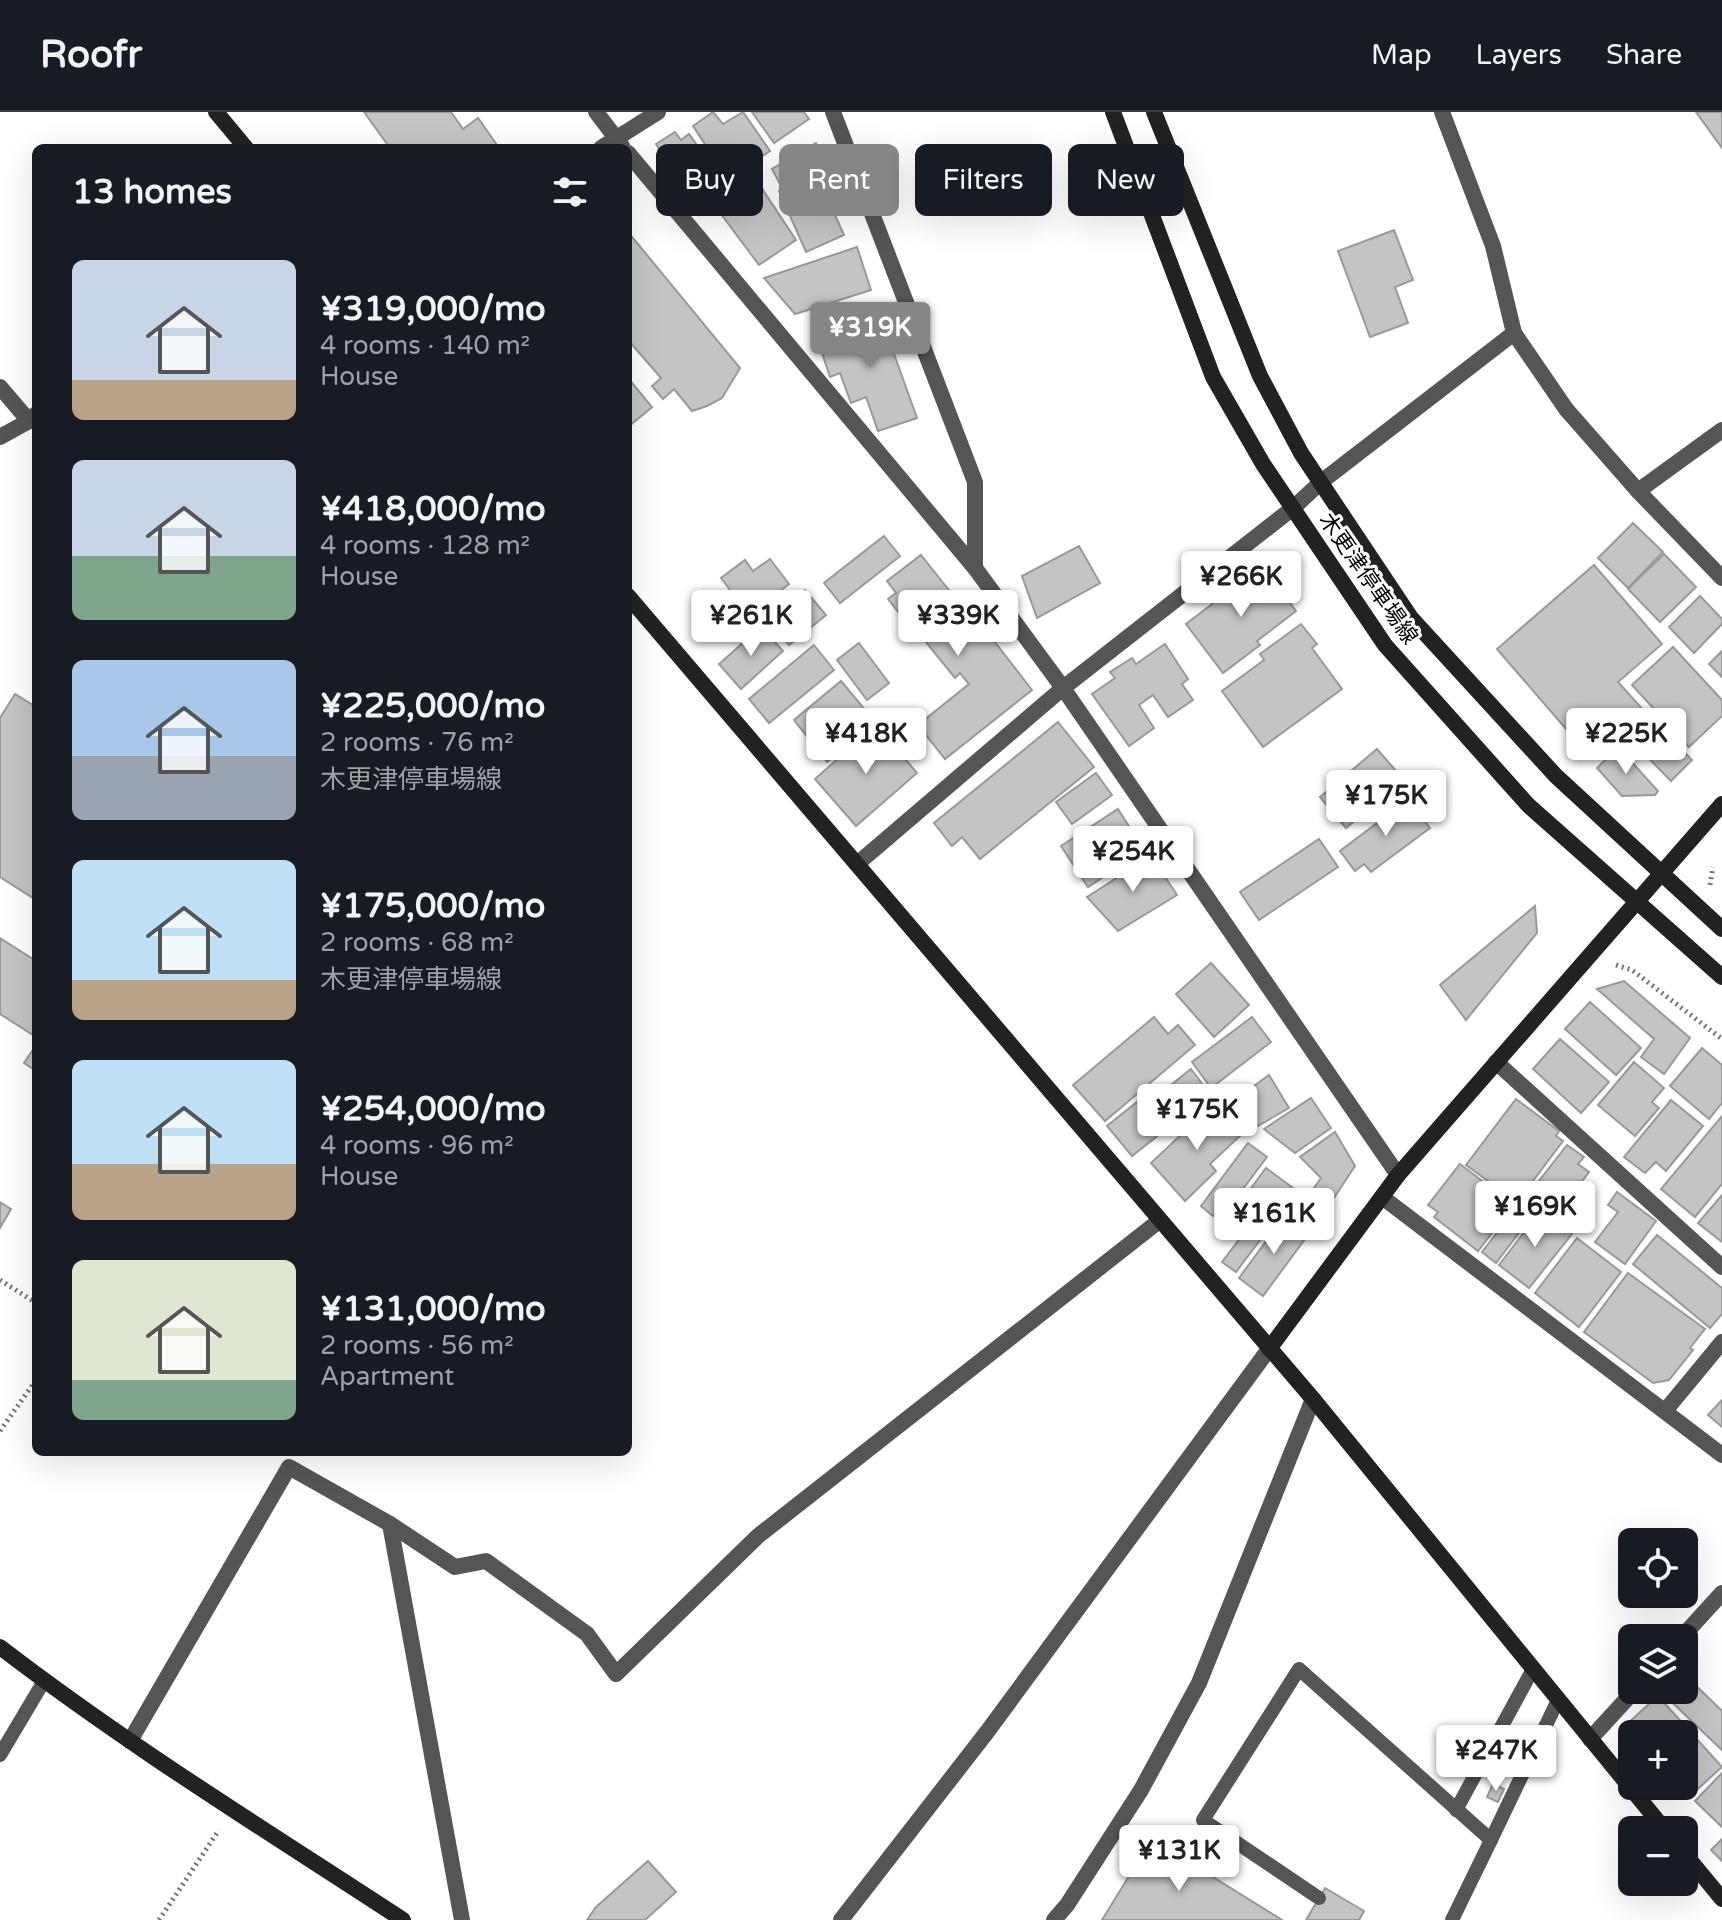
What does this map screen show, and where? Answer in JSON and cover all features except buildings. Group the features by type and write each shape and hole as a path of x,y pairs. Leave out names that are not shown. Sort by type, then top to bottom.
{"street":[{"path":"596,112 620,143 658,112"},
{"path":"833,112 975,482 975,568"},
{"name":"木更津停車場線","path":"1113,112 1213,377 1263,464 1385,645 1528,805 1722,977"},
{"name":"木更津停車場線","path":"1154,112 1260,376 1301,453 1411,618 1556,776 1722,929"},
{"path":"1442,112 1493,246 1514,333 1566,409 1638,491 1722,578"},
{"path":"219,113 243,144"},
{"path":"632,158 975,568 1063,688 1398,1175"},
{"path":"857,864 1063,688 1514,333"},
{"path":"0,387 32,417 0,437"},
{"path":"1638,491 1722,430"},
{"path":"632,601 1313,1399 1653,1816"},
{"path":"841,1920 987,1732 1398,1175 1722,804"},
{"path":"1496,1062 1722,1267"},
{"path":"1382,1197 1722,1455"},
{"path":"130,1741 289,1467 390,1524 455,1567 486,1561 587,1634 616,1674 758,1536 1159,1221"},
{"path":"1665,1411 1722,1342"},
{"path":"1054,1920 1067,1905 1141,1790 1199,1683 1313,1399"},
{"path":"390,1524 462,1920"},
{"path":"1694,1624 1722,1593"},
{"path":"0,1647 130,1741 403,1920"},
{"path":"1590,1739 1622,1704"},
{"path":"1698,1870 1722,1899"}],"lane":[{"path":"1319,1898 1203,1820 1299,1669 1491,1840"},
{"path":"1456,1810 1533,1669"},
{"path":"0,1755 44,1681"},
{"path":"1452,1920 1558,1700"}],"path":[{"path":"1616,965 1632,970 1722,1039"},
{"path":"0,1280 32,1300"},
{"path":"0,1431 32,1386"},
{"path":"159,1920 233,1809"}]}
